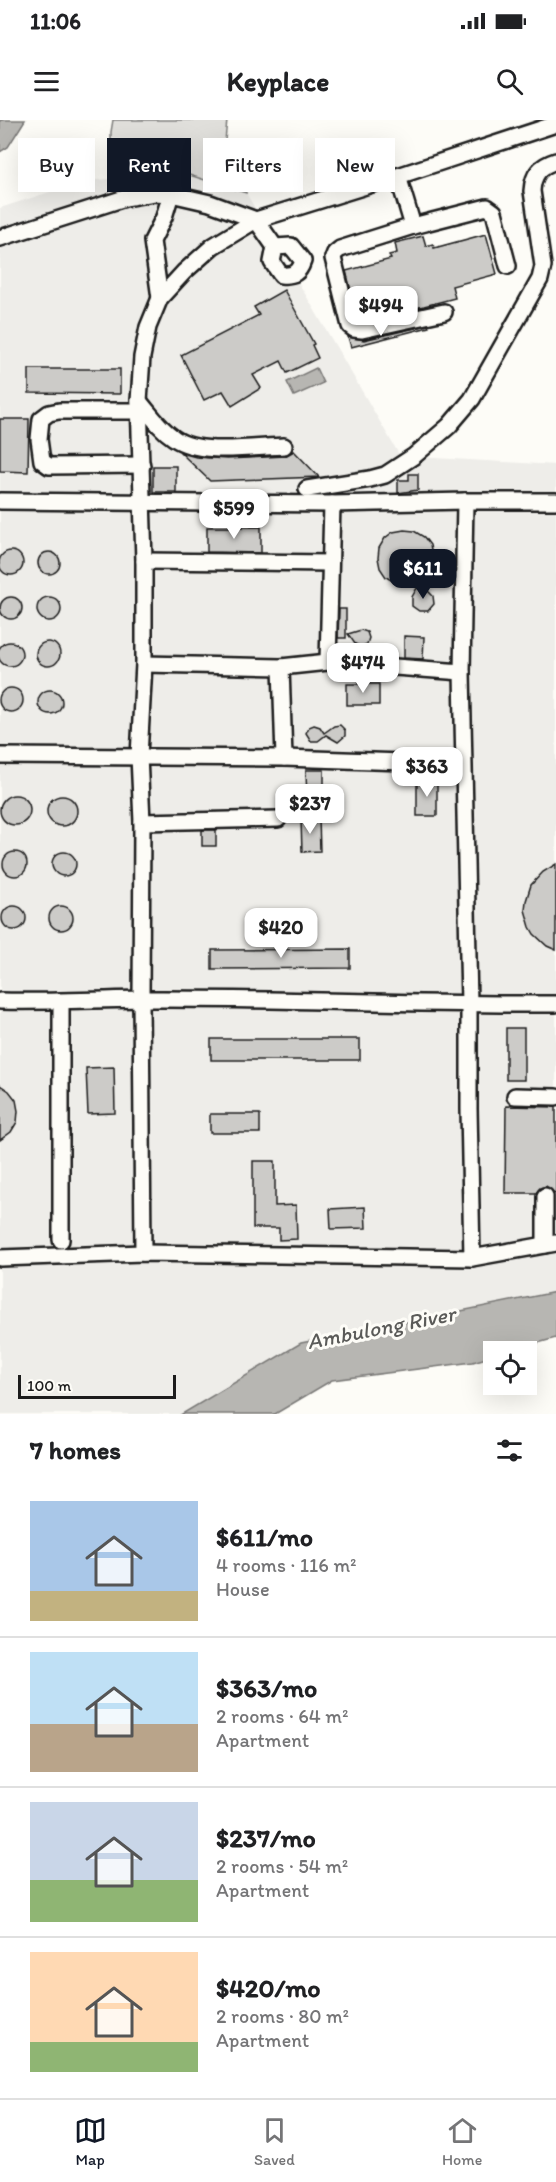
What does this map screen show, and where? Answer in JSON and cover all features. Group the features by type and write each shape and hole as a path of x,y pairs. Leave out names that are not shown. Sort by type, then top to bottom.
{"lane":[{"path":"143,1252 142,822 139,756 144,664 144,502 139,406 142,357 148,327 160,298 184,272 213,246 256,220 556,124"},
{"path":"306,489 385,475 414,456 449,426 472,399 540,279 543,266 532,179 537,171 547,163 556,160"},
{"path":"398,176 413,226"},
{"path":"0,238 125,198 154,193 171,194 210,203 256,220 275,247"},
{"path":"160,298 152,241 164,217 171,194"},
{"path":"444,312 362,330 354,329 350,326 333,258 335,253 340,249 413,226 487,207 494,212 508,266"},
{"path":"142,465 49,466 42,461 39,440 41,419 49,413 59,411 139,406 175,439 188,445 210,448 284,446"},
{"path":"0,501 332,504 556,501"},
{"path":"465,501 462,672 472,1258"},
{"path":"328,662 332,504"},
{"path":"144,561 330,563"},
{"path":"144,664 280,667 328,662 462,672"},
{"path":"280,667 284,758"},
{"path":"0,756 284,758 463,764"},
{"path":"142,822 278,819"},
{"path":"0,1001 61,1002 141,999 556,1004"},
{"path":"61,1002 61,1240"},
{"path":"515,1096 556,1096"},
{"path":"0,1258 143,1252 472,1258 550,1244 545,1196"}],"shaded area":[{"path":"113,120 227,120 225,138 203,138 203,179 191,176 191,138 111,138"},
{"path":"191,176 203,179 203,192 246,193 400,456 556,465 556,1292 301,1343 182,1414 0,1414 0,208 50,192 95,192 95,180 107,179 107,192 191,192"}],"water":[{"path":"0,120 25,120 8,147 0,152"},
{"path":"316,368 323,383 294,396 287,382"},
{"name":"Ambulong River","path":"556,1292 556,1338 537,1343 537,1341 483,1341 483,1359 473,1362 332,1380 275,1414 182,1414 301,1343"}],"building":[{"path":"486,234 497,274 452,286 455,298 397,312 394,301 356,311 346,271 391,259 389,255 397,253 395,243 423,236 426,246 433,244 434,248"},
{"path":"284,290 314,344 312,345 318,358 287,373 281,361 253,375 261,388 232,406 223,391 204,400 181,355 259,315 254,307"},
{"path":"428,325 429,327 351,347 348,337 364,340"},
{"path":"29,369 120,369 120,394 29,393"},
{"path":"0,419 29,419 28,472 0,471"},
{"path":"294,451 319,477 210,481 181,453 196,457 227,459 285,456"},
{"path":"153,466 176,466 176,492 153,492"},
{"path":"409,474 418,474 418,490 398,493 398,480 409,480"},
{"path":"207,527 261,527 261,553 207,552"},
{"path":"414,531 424,537 430,545 432,556 431,566 425,575 412,585 396,583 386,577 380,568 378,558 379,548 385,538 393,532"},
{"path":"11,551 20,554 23,563 20,572 11,575 2,572 -1,563 2,554"},
{"path":"49,552 59,559 60,563 53,573 49,574 39,567 38,563 45,553"},
{"path":"417,588 427,590 433,596 434,604 428,611 419,611 412,606 412,597"},
{"path":"7,597 15,597 22,604 22,612 15,619 7,619 0,612 0,604"},
{"path":"49,597 58,600 61,609 58,618 49,621 40,618 37,609 40,600"},
{"path":"339,609 346,609 346,638 338,638"},
{"path":"361,630 367,632 369,638 367,644 361,647 355,644 348,634"},
{"path":"404,636 424,637 423,659 404,658"},
{"path":"48,642 57,645 60,654 57,663 48,666 39,663 36,654 39,645"},
{"path":"5,643 15,643 21,649 21,659 15,665 5,665 -1,659 -1,649"},
{"path":"347,684 379,684 379,705 347,705"},
{"path":"11,688 20,691 23,700 20,709 11,712 2,709 -1,700 2,691"},
{"path":"50,690 59,693 62,702 59,711 50,714 41,711 38,702 41,693"},
{"path":"314,725 320,727 324,733 340,725 345,730 345,736 338,742 326,735 318,741 311,741 306,733 309,727"},
{"path":"306,770 324,770 324,801 307,801"},
{"path":"417,780 437,780 437,816 417,816"},
{"path":"15,795 26,799 30,810 26,821 15,825 4,821 0,810 4,799"},
{"path":"62,796 73,800 77,811 73,822 62,826 51,822 47,811 51,800"},
{"path":"319,818 320,851 302,852 301,819"},
{"path":"202,830 216,830 216,846 202,846"},
{"path":"15,852 24,855 27,864 24,873 15,876 6,873 3,864 6,855"},
{"path":"64,852 73,855 76,864 73,873 64,876 55,873 52,864 55,855"},
{"path":"556,864 556,950 547,946 534,934 525,910 531,885 543,872"},
{"path":"14,906 23,909 26,918 23,927 14,930 5,927 2,918 5,909"},
{"path":"61,906 70,909 73,918 70,927 61,930 52,927 49,918 52,909"},
{"path":"350,949 350,968 212,969 212,950"},
{"path":"506,1028 524,1028 524,1080 506,1080"},
{"path":"211,1039 360,1039 360,1060 211,1060"},
{"path":"114,1067 115,1113 88,1114 86,1068"},
{"path":"0,1085 16,1100 18,1111 17,1122 11,1132 0,1140"},
{"path":"506,1106 556,1107 556,1194 546,1186 540,1188 536,1193 505,1193"},
{"path":"210,1114 260,1114 260,1133 210,1133"},
{"path":"253,1161 275,1161 275,1206 296,1205 297,1239 279,1240 279,1228 253,1228"},
{"path":"365,1207 366,1228 331,1229 330,1209"}]}
